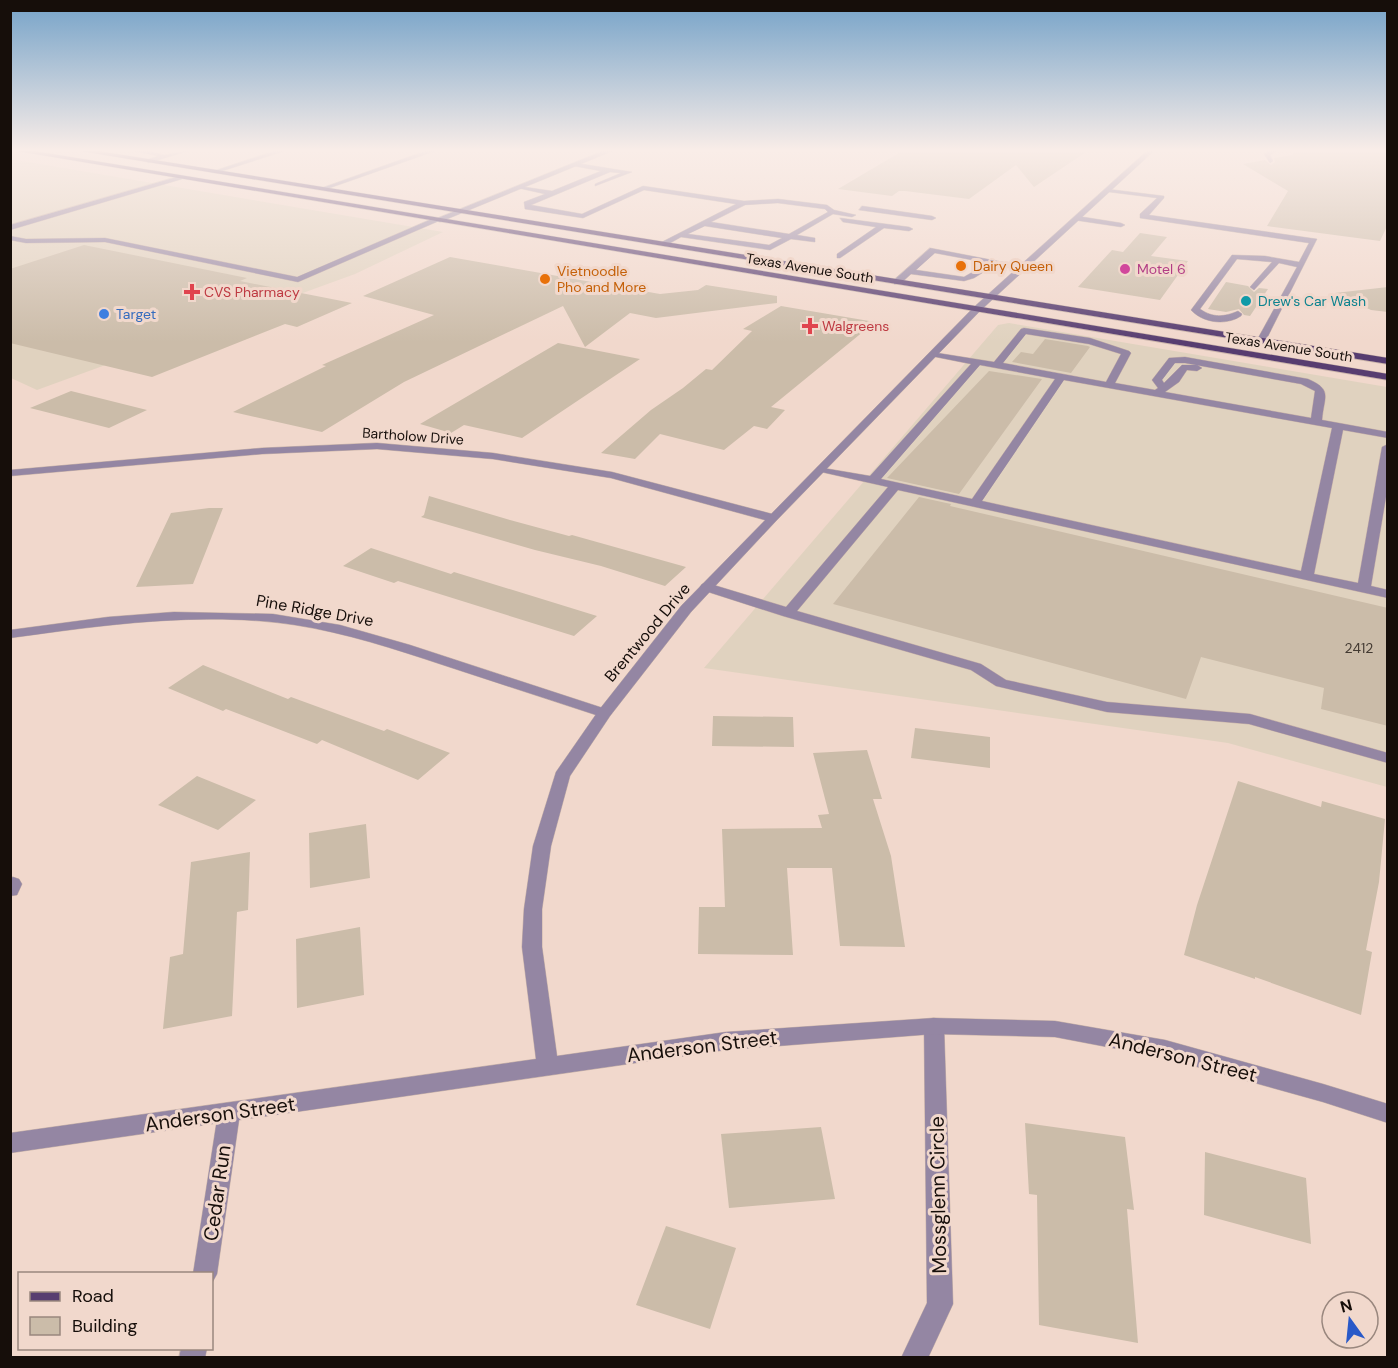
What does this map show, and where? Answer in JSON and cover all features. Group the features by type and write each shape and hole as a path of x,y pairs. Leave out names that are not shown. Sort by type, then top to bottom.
{"main road":[{"name":"Texas Avenue South","path":"399,214 1388,377"},
{"name":"Texas Avenue South","path":"477,214 1388,361"}],"street":[{"path":"10,228 58,214"},
{"path":"10,238 26,241 105,240 298,280 453,214"},
{"path":"570,214 583,216 588,214"},
{"path":"662,244 721,214"},
{"path":"680,235 770,248 829,214"},
{"path":"844,214 852,215"},
{"path":"903,214 932,218"},
{"name":"Brentwood Drive","path":"548,1066 532,947 533,909 542,846 562,776 604,713 686,609 977,309 1082,214"},
{"path":"1145,214 1143,216 1314,241 1262,340"},
{"path":"1077,218 1120,225"},
{"path":"843,220 909,229"},
{"path":"702,223 812,240"},
{"path":"840,256 884,226"},
{"path":"897,282 933,250 970,255 992,263 1023,268"},
{"path":"1238,315 1234,318 1218,319 1201,315 1195,310 1235,257 1301,264"},
{"path":"1254,287 1277,261"},
{"path":"909,272 975,282 991,267 992,263"},
{"path":"997,365 1024,331 1059,336 1114,347 1126,353 1109,385"},
{"path":"934,354 1109,385 1160,391 1388,435"},
{"path":"873,480 978,362"},
{"path":"1160,391 1174,382 1185,366 1318,387 1320,391 1316,422"},
{"path":"975,503 1061,377"},
{"path":"1307,576 1338,426"},
{"name":"Bartholow Drive","path":"10,473 262,451 377,446 493,456 612,475 772,518"},
{"path":"1364,589 1388,447"},
{"path":"821,469 1388,594"},
{"path":"788,613 896,485"},
{"path":"707,587 788,613 976,667 1001,683 1107,707 1250,719 1388,758"},
{"name":"Pine Ridge Drive","path":"10,634 93,622 166,616 226,615 275,618 368,636 604,713"},
{"name":"Anderson Street","path":"10,1143 726,1041 934,1026 1055,1029 1166,1049 1323,1093 1388,1114"},
{"name":"Mossglenn Circle","path":"914,1358 940,1304 934,1026"},
{"name":"Cedar Run","path":"205,1272 229,1113"}],"shaded area":[{"path":"10,214 335,214 443,232 355,274 37,390 11,378"},
{"path":"1009,323 1387,387 1387,787 1228,743 704,668 998,325"}],"building":[{"path":"1274,214 1388,214 1388,224 1380,241 1267,226"},
{"name":"Motel 6","path":"1140,233 1167,237 1151,256 1188,261 1160,300 1078,287 1112,250 1123,252"},
{"name":"Target","path":"84,245 247,278 240,281 352,303 297,327 285,324 152,377 10,343 10,269"},
{"path":"450,257 660,294 698,290 706,285 777,296 777,303 656,318 630,313 585,347 563,306 404,382 322,432 233,412 326,366 322,365 434,315 363,296"},
{"path":"1226,282 1248,286 1254,292 1259,288 1268,289 1250,316 1244,315 1239,309 1226,312 1208,309"},
{"path":"1388,287 1388,312 1371,310 1335,293"},
{"path":"781,306 875,322 771,407 785,410 767,429 754,426 724,450 660,434 635,459 601,453 651,410 706,369 712,370 752,331 743,329"},
{"path":"1045,339 1090,347 1071,373 1012,362 1021,352 1033,354"},
{"path":"558,343 640,359 522,438 464,425 451,433 420,424"},
{"path":"989,371 1042,379 959,494 887,478"},
{"path":"71,391 147,410 109,428 30,408"},
{"path":"429,496 686,567 665,586 601,566 535,550 421,517 424,515"},
{"path":"919,497 1388,608 1388,726 1321,709 1324,688 1201,657 1186,699 833,604"},
{"path":"223,508 193,584 136,587 171,513"},
{"path":"371,548 451,574 454,572 597,616 574,636 343,566"},
{"path":"203,665 288,699 291,697 384,731 387,729 450,753 418,780 322,740 317,744 226,709 223,711 168,688"},
{"path":"713,716 793,717 794,747 712,746"},
{"path":"915,728 990,737 990,768 911,758"},
{"path":"867,750 882,799 873,799 891,856 905,947 840,946 832,868 787,868 793,955 698,954 699,907 725,907 722,829 822,828 818,815 829,814 813,753"},
{"path":"197,776 256,800 218,830 158,805"},
{"path":"1238,781 1321,807 1322,801 1385,819 1379,882 1366,950 1372,952 1361,1015 1255,977 1255,979 1184,955 1197,905"},
{"path":"366,824 370,878 310,888 309,833"},
{"path":"250,852 248,910 237,912 232,1016 163,1029 170,957 183,954 191,862"},
{"path":"360,927 364,995 297,1008 296,939"},
{"path":"1025,1123 1125,1137 1134,1210 1127,1209 1138,1343 1039,1325 1037,1195 1029,1194"},
{"path":"821,1127 835,1199 729,1208 721,1134"},
{"path":"1205,1152 1306,1178 1311,1244 1204,1215"},
{"path":"666,1226 736,1248 710,1329 636,1305"}],"place":[{"name":"Dairy Queen","path":"961,266"},
{"name":"Motel 6","path":"1125,269"},
{"name":"Vietnoodle Pho and More","path":"545,279"},
{"name":"CVS Pharmacy","path":"192,292"},
{"name":"Drew's Car Wash","path":"1246,301"},
{"name":"Target","path":"104,314"},
{"name":"Walgreens","path":"810,326"}]}
